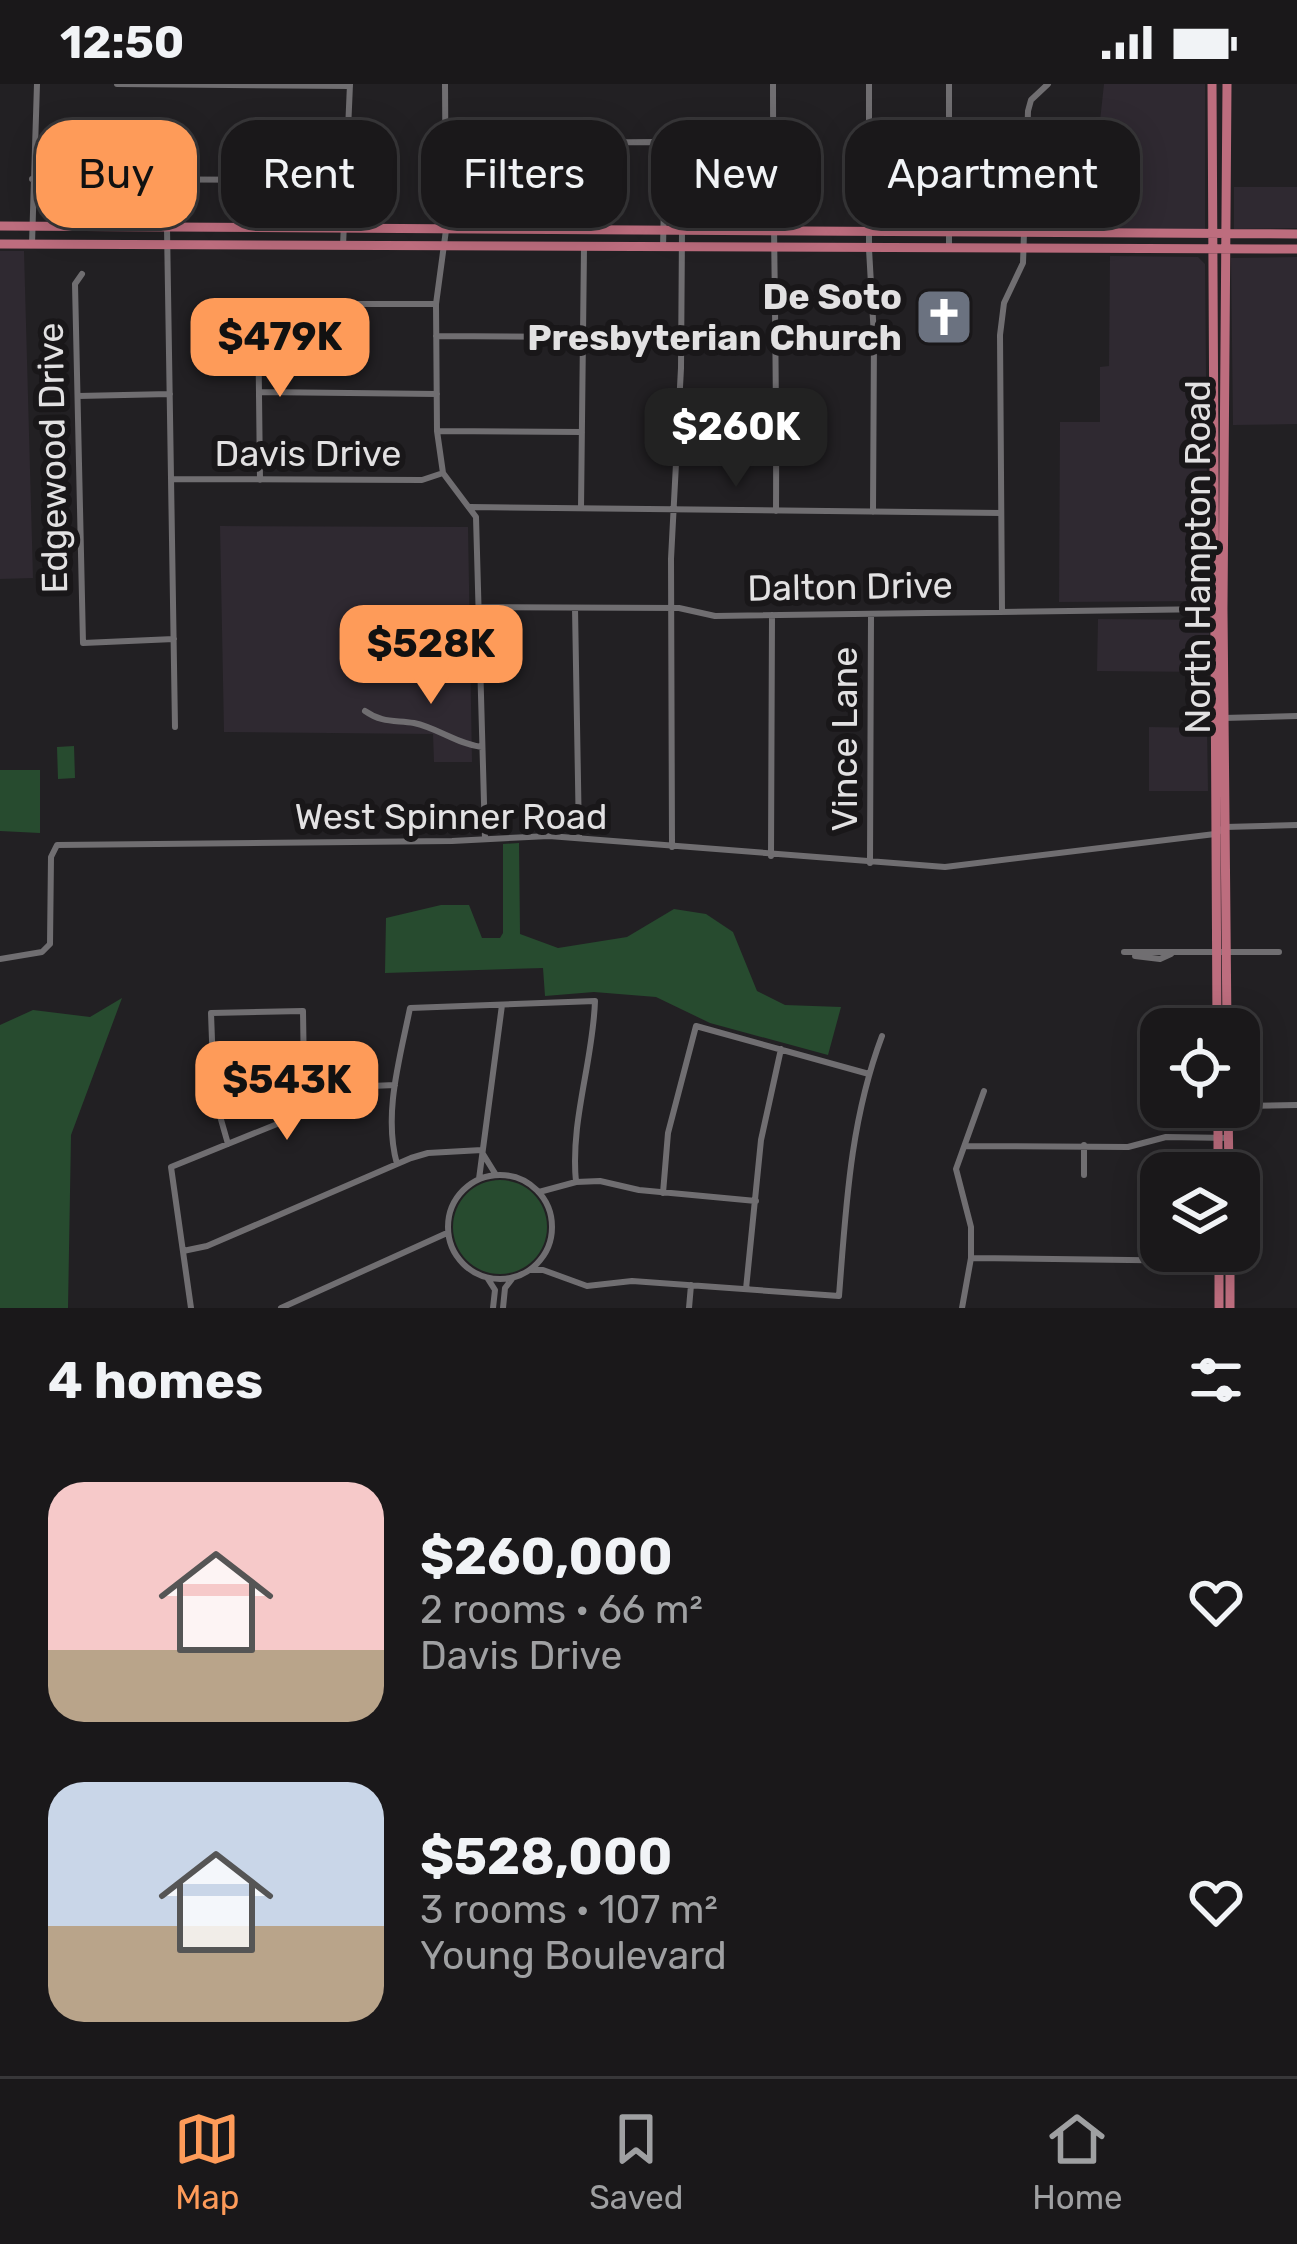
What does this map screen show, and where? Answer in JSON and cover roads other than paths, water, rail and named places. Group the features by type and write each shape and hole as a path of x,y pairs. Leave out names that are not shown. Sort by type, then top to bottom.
{"main road":[{"name":"North Hampton Road","path":"1212,84 1212,235 1218,250 1215,834 1226,1008"},
{"name":"North Hampton Road","path":"1218,250 1226,235 1227,84"},
{"path":"0,226 36,227"},
{"path":"167,228 1297,234"},
{"path":"0,244 1297,249"},
{"name":"North Hampton Road","path":"1219,719 1226,827 1221,933"},
{"name":"North Hampton Road","path":"1218,1008 1222,952"},
{"path":"1221,1128 1223,1152"},
{"path":"1223,1138 1225,1128"},
{"path":"1219,1308 1222,1272"},
{"path":"1225,1272 1230,1308"}],"street":[{"path":"32,244 37,84"},
{"path":"117,84 350,85 349,120"},
{"path":"445,84 446,230 436,304 437,430 443,472 470,507 477,526 484,838"},
{"path":"773,84 776,511"},
{"path":"869,84 873,512"},
{"path":"949,84 949,249"},
{"path":"1002,610 1000,335 1004,303 1023,263 1030,100 1048,84"},
{"path":"545,230 545,152 551,142 656,142 663,146 663,248"},
{"path":"32,179 221,180"},
{"path":"167,228 175,728"},
{"path":"344,247 345,229"},
{"path":"672,847 672,608 682,231"},
{"path":"580,508 584,248"},
{"name":"Edgewood Drive","path":"82,274 75,284 83,644 174,639"},
{"path":"260,480 257,313 264,304 436,304"},
{"path":"436,336 581,337"},
{"path":"259,392 437,394"},
{"path":"77,396 170,394"},
{"path":"437,430 582,432"},
{"name":"Davis Drive","path":"171,479 422,480 443,472"},
{"path":"470,507 1000,513"},
{"name":"Dalton Drive","path":"479,607 672,608 715,616 1218,609"},
{"path":"575,608 579,838"},
{"path":"771,856 772,615"},
{"name":"Vince Lane","path":"870,863 871,616"},
{"path":"365,711 380,721 415,723 465,745 482,747"},
{"path":"1219,719 1297,716"},
{"path":"1215,834 1226,827 1297,825"},
{"name":"West Spinner Road","path":"0,959 42,952 50,944 51,857 57,845 579,838 945,867 1215,834"},
{"path":"1124,953 1160,959 1172,954 1280,952"},
{"path":"397,1164 392,1144 395,1085 410,1008 595,1001 594,1036 574,1151 576,1182"},
{"path":"479,1179 502,1004"},
{"path":"228,1144 214,1095 211,1013 303,1011 304,1077 312,1110"},
{"path":"663,1192 668,1133 696,1026 869,1074"},
{"path":"531,1270 587,1286 632,1281 839,1296 850,1154 882,1036"},
{"path":"746,1290 763,1126 781,1049"},
{"path":"191,1308 171,1167 371,1086 395,1085"},
{"path":"962,1308 970,1258 970,1214 956,1169 984,1091"},
{"path":"1260,1106 1297,1105"},
{"path":"964,1146 1129,1147 1166,1137 1223,1138"},
{"path":"1084,1145 1084,1175"},
{"path":"183,1251 207,1246 428,1153 482,1150"},
{"path":"482,1150 496,1175"},
{"path":"493,1308 495,1290 461,1263 448,1232 448,1219 459,1195 479,1179 496,1175 520,1179 539,1192 552,1219 549,1267 556,1275"},
{"path":"539,1192 600,1181 756,1201"},
{"path":"548,1205 564,1187"},
{"path":"280,1308 448,1232"},
{"path":"425,1245 451,1247"},
{"path":"484,1277 513,1278 531,1270 548,1248"},
{"path":"970,1258 1140,1259"},
{"path":"502,1308 505,1288 513,1278"},
{"path":"688,1308 691,1285"}],"place":[{"name":"De Soto Presbyterian Church","path":"944,317"}]}
